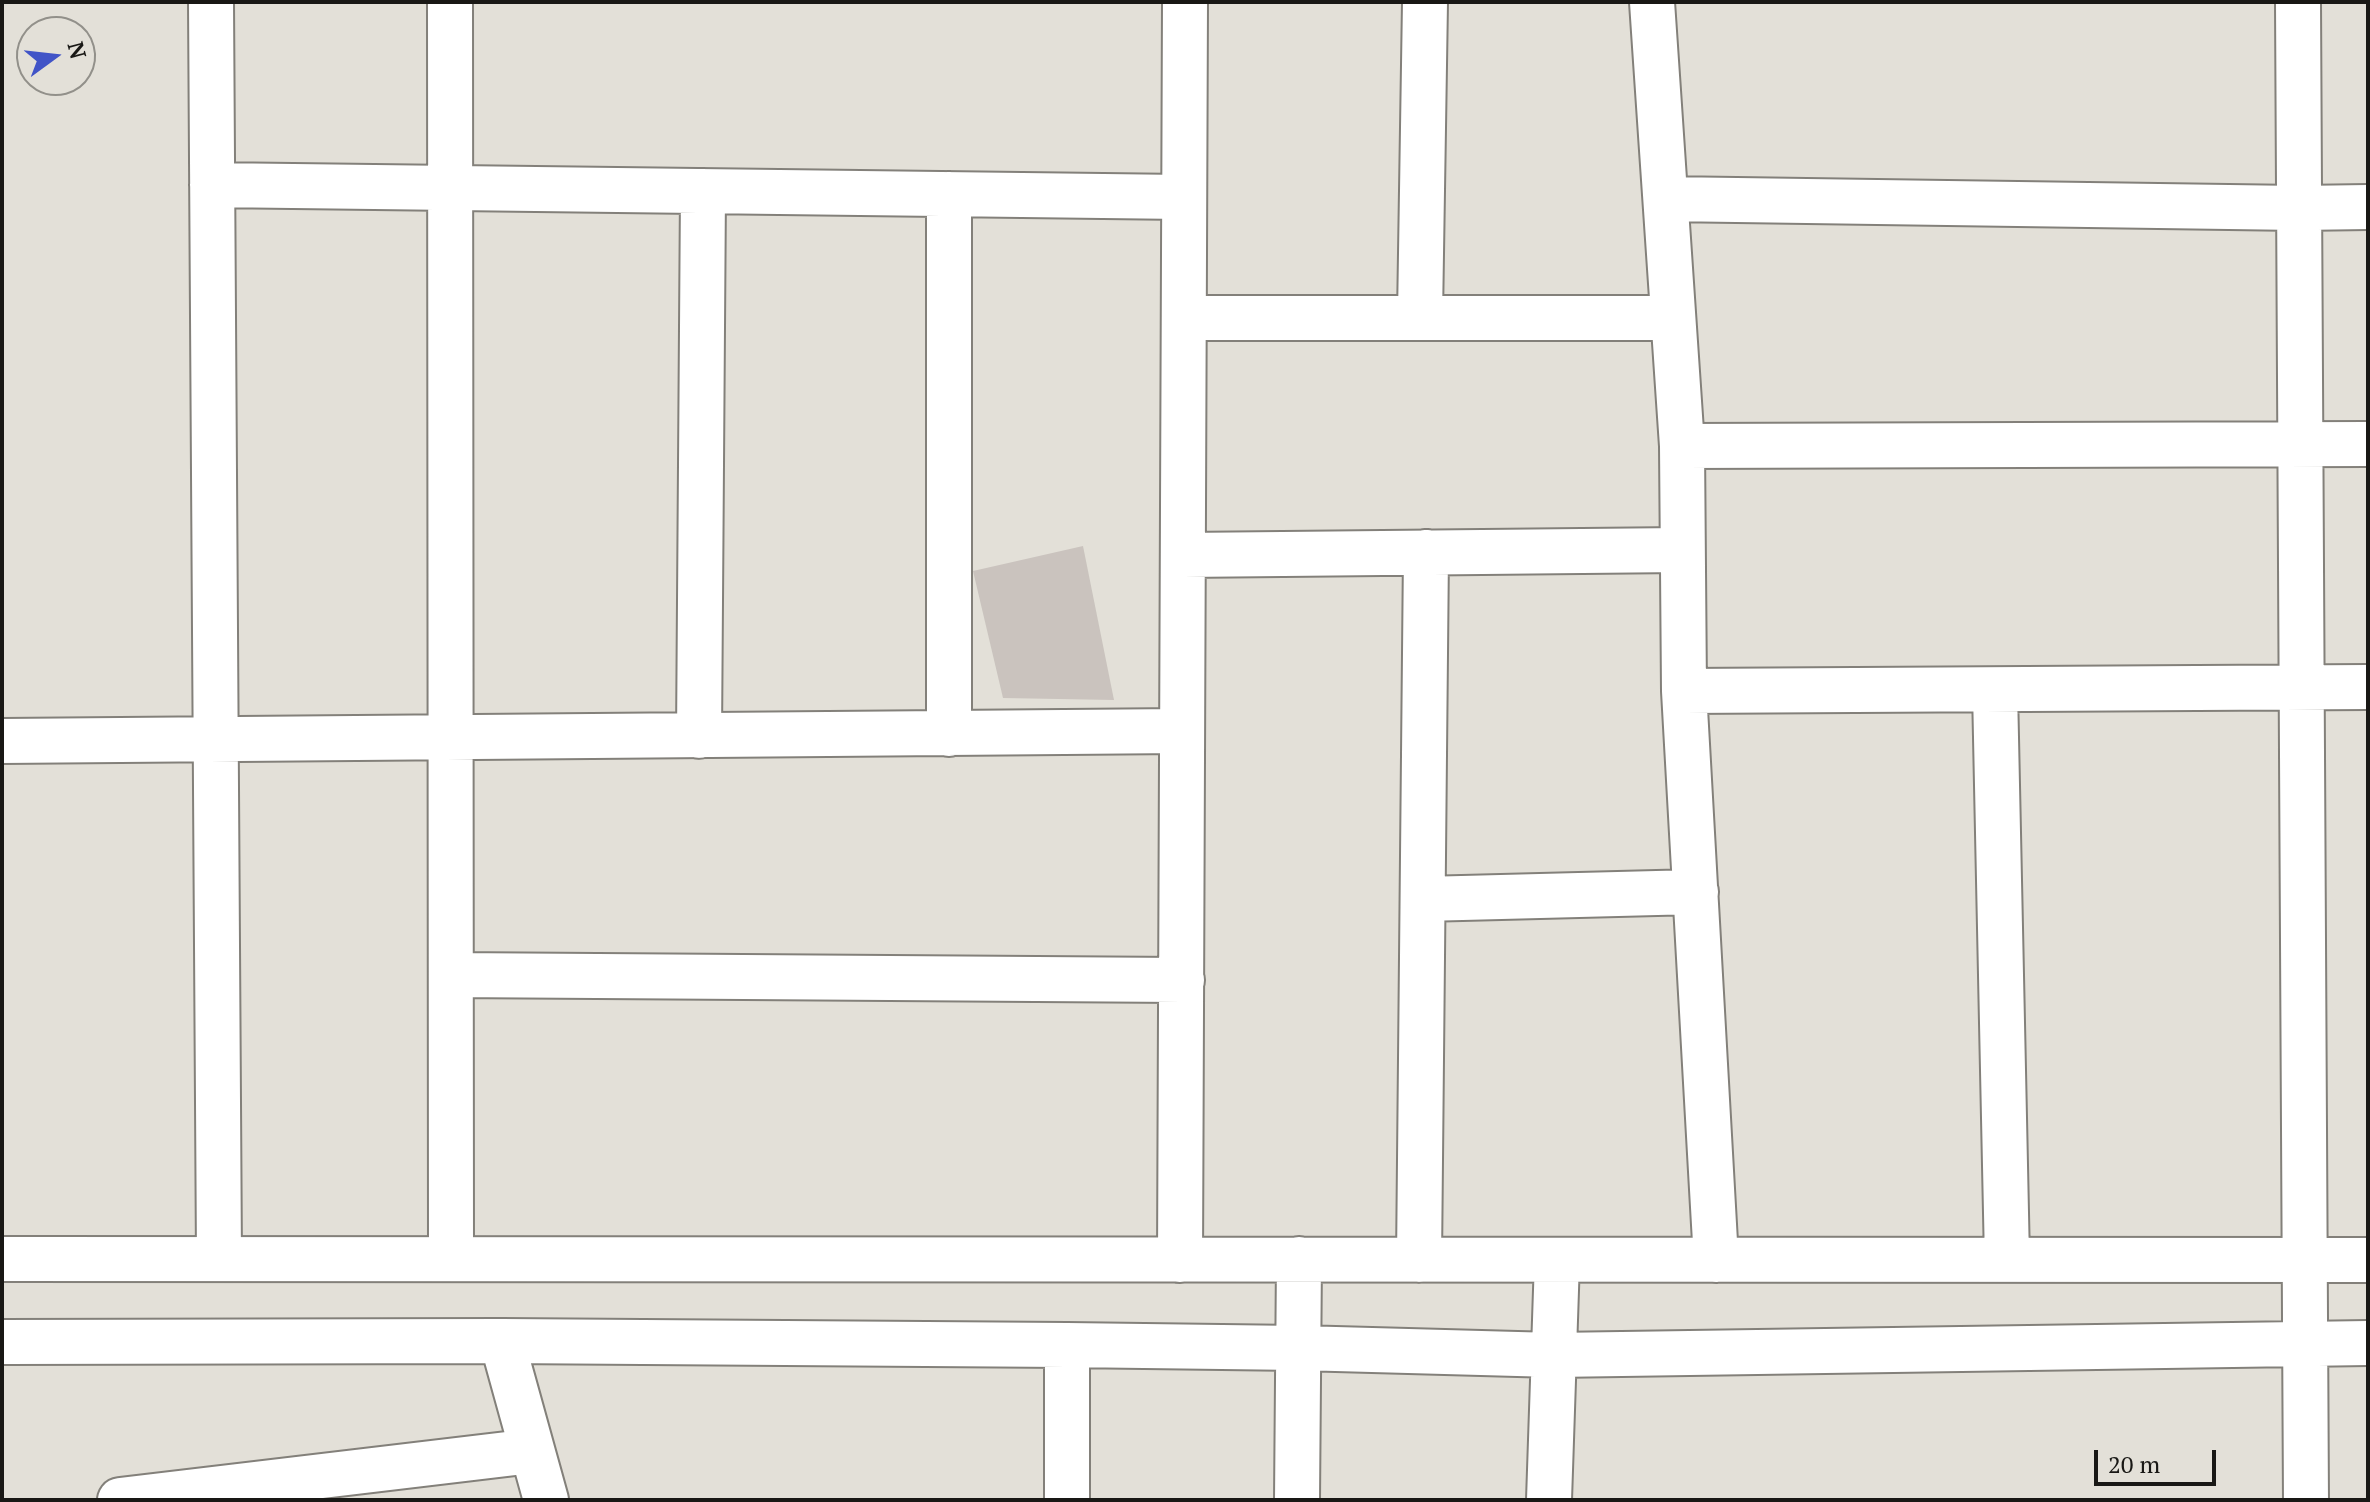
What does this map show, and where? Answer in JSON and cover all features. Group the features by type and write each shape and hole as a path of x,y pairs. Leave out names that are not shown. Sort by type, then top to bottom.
{"street":[{"path":"211,2 219,1259"},
{"path":"450,2 451,1259"},
{"path":"1180,1260 1185,2"},
{"path":"1420,316 1425,2"},
{"path":"1652,2 1682,446 1684,691 1716,1260"},
{"path":"2298,2 2306,1500"},
{"path":"212,185 1184,197"},
{"path":"699,736 703,191"},
{"path":"949,194 949,734"},
{"path":"1666,199 2368,207"},
{"path":"1184,318 1672,318"},
{"path":"1682,446 2368,444"},
{"path":"1183,555 1682,550"},
{"path":"1419,1260 1426,552"},
{"path":"1684,691 2368,687"},
{"path":"1995,690 2007,1260"},
{"path":"2,741 1182,731"},
{"path":"1423,899 1696,892"},
{"path":"451,975 1182,980"},
{"path":"2,1259 2368,1260"},
{"path":"1297,1500 1299,1259"},
{"path":"1549,1500 1557,1260"},
{"path":"2,1342 502,1341 1067,1345 1554,1355 2368,1343"},
{"path":"502,1341 546,1500"},
{"path":"1067,1345 1067,1500"},
{"path":"120,1500 532,1451"}],"building":[{"path":"1083,546 1114,700 1003,698 973,571"}]}
